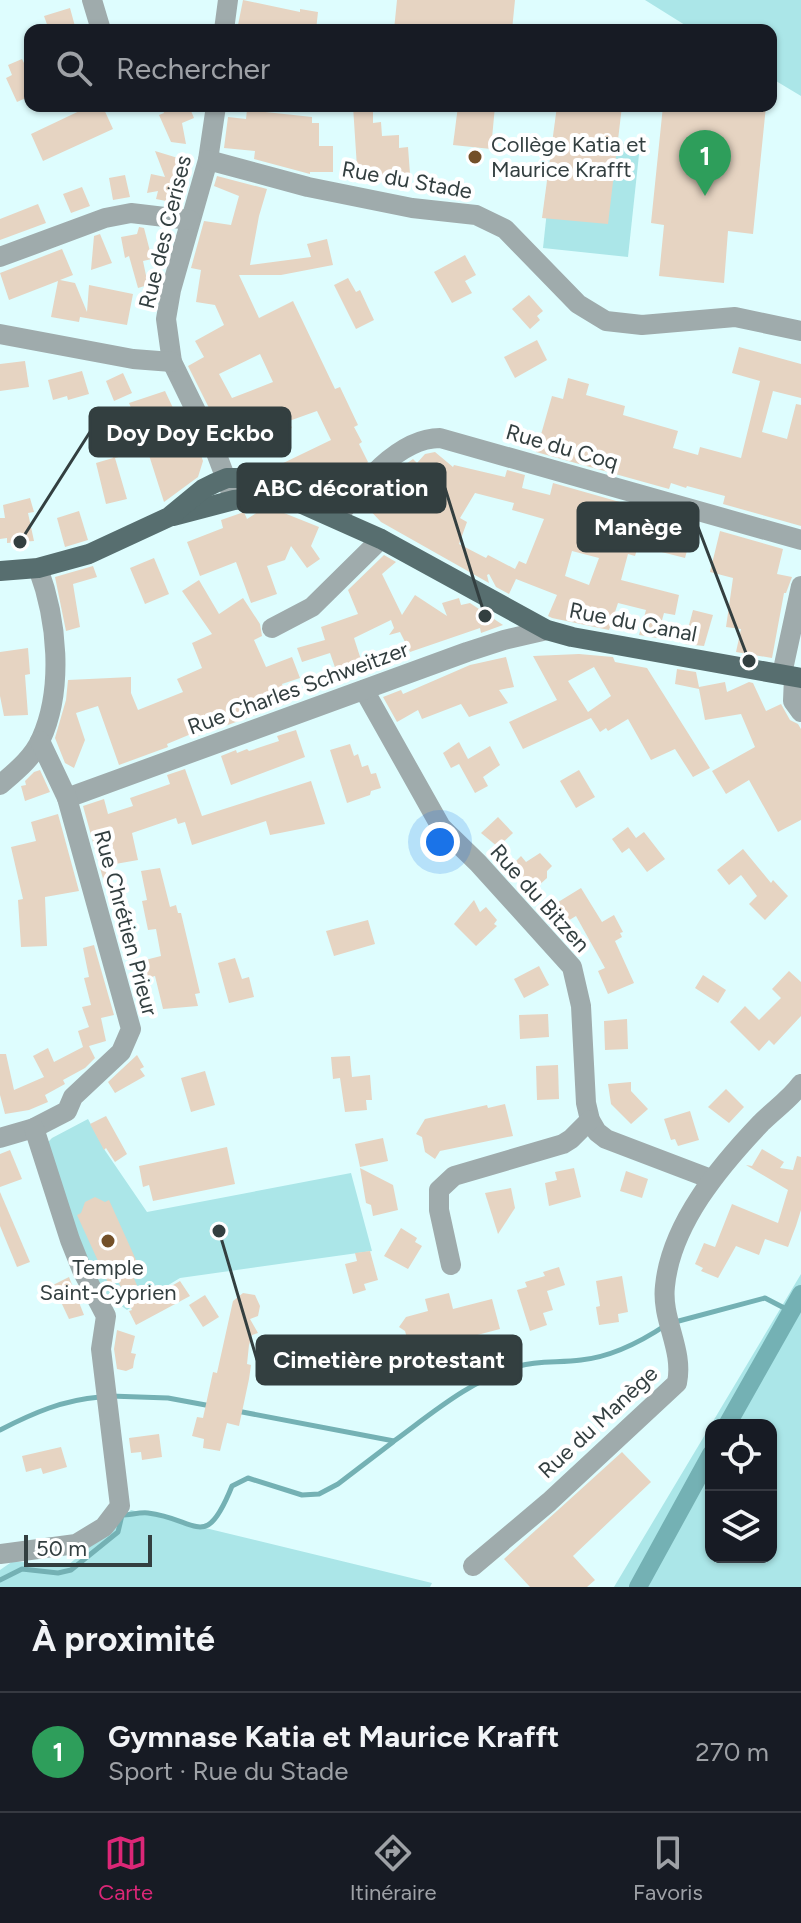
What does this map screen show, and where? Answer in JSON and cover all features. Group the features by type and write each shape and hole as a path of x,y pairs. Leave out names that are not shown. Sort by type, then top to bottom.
{"main road":[{"name":"Rue du Canal","path":"227,478 262,482 282,495 381,539 547,630 792,677"},
{"path":"0,571 38,568 89,554 169,517 203,489 227,478"},
{"name":"Rue du Canal","path":"169,517 234,500 282,495"}],"street":[{"path":"92,0 99,24"},
{"path":"225,24 228,0"},
{"name":"Rue des Cerises","path":"215,112 208,160 167,304 167,336 172,362 227,478 234,500"},
{"name":"Rue du Stade","path":"208,160 308,187 412,208 476,215 505,229 578,304 606,321 642,325 735,317 801,331"},
{"path":"0,257 105,218 131,213 190,220"},
{"path":"0,334 133,359 172,362"},
{"name":"Rue du Coq","path":"337,519 357,493 397,452 415,442 440,438 801,540"},
{"path":"272,628 312,607 381,539"},
{"path":"0,785 24,763 40,741 51,702 55,651 51,609 38,568"},
{"path":"801,586 792,677 793,701 801,712"},
{"name":"Rue Charles Schweitzer","path":"67,798 504,640 547,630"},
{"name":"Rue du Bitzen","path":"364,690 441,827 500,886 572,967 580,992 586,1103 590,1120"},
{"name":"Rue Chrétien Prieur","path":"0,1138 34,1128 67,1111 73,1097 121,1052 131,1029 67,798 40,741"},
{"name":"Rue du Manège","path":"473,1566 549,1502 677,1383 680,1370 678,1355 668,1323 664,1287 669,1261 711,1179 801,1084"},
{"path":"451,1265 439,1210 439,1190 454,1176 563,1144 590,1120 606,1139 711,1179"},
{"path":"0,1554 76,1544 104,1527 120,1506 101,1349 106,1316 70,1240 34,1128"}],"shaded area":[{"path":"645,0 801,0 801,96 777,82 777,24 683,24"},
{"path":"555,136 640,145 628,257 543,248"},
{"path":"88,1119 104,1149 147,1212 351,1173 372,1251 180,1278 127,1310 102,1292 93,1280 46,1144"},
{"path":"801,1274 801,1587 614,1587 705,1435 705,1563 777,1563 777,1419 714,1419"},
{"path":"131,1510 432,1583 430,1587 0,1587 0,1570 13,1561 66,1567"}],"building":[{"path":"243,0 300,12 300,9 318,12 317,24 238,24"},
{"path":"397,0 515,0 513,24 395,24"},
{"path":"70,8 74,24 47,24 44,16"},
{"path":"22,59 24,63 24,99 17,102 6,78 12,75 8,65"},
{"path":"77,112 105,112 113,129 43,161 31,134"},
{"path":"192,112 194,118 182,123 186,144 171,142 159,115"},
{"path":"247,112 312,117 312,123 319,123 319,146 333,146 333,172 310,174 254,159 255,151 224,148 228,117 246,119"},
{"path":"353,112 373,112 373,123 381,122 382,136 399,135 399,148 408,147 410,174 406,174 406,185 387,186 386,181 358,183"},
{"path":"457,112 494,112 491,149 453,145"},
{"path":"556,112 621,112 608,224 542,218"},
{"path":"662,112 765,112 753,234 728,231 724,283 659,276 664,225 651,223"},
{"path":"155,151 191,162 181,204 156,199 158,191 147,193 151,174 165,177"},
{"path":"125,175 130,197 113,200 109,178"},
{"path":"217,176 267,189 250,265 311,257 307,244 327,239 333,265 281,275 239,275 259,318 293,301 335,389 340,387 358,425 354,427 368,462 331,499 301,475 294,478 275,467 331,440 317,411 289,421 292,428 262,439 253,416 219,428 188,366 204,357 195,341 224,325 215,305 196,302 201,270 191,268 204,221 231,225 239,196 214,186","holes":["260,354 273,382 232,398 219,374"]},
{"path":"82,187 90,206 71,213 63,194"},
{"path":"38,204 46,223 0,240 0,219"},
{"path":"139,227 144,228 152,259 143,261 148,285 138,288 129,256 125,258 121,237 137,234"},
{"path":"100,234 112,263 91,270 94,236"},
{"path":"62,249 73,275 60,280 75,283 87,312 89,285 133,294 127,325 80,317 79,322 51,317 58,281 9,300 0,273"},
{"path":"465,255 476,275 465,281 472,293 452,303 434,272"},
{"path":"348,278 356,292 360,290 374,320 356,329 334,285"},
{"path":"529,295 543,311 537,316 540,320 530,329 512,309"},
{"path":"537,340 547,360 515,378 504,357"},
{"path":"739,347 801,364 801,398 773,391 762,432 787,439 796,404 801,405 801,526 723,504 725,496 671,483 669,489 536,452 552,396 563,399 568,378 589,384 586,395 625,406 623,415 678,431 673,448 698,455 700,447 741,458 760,381 732,373"},
{"path":"25,361 29,387 0,391 0,364"},
{"path":"82,371 89,394 68,400 67,396 53,400 48,380"},
{"path":"123,373 132,393 114,401 106,381"},
{"path":"165,391 173,408 166,411 178,446 196,440 203,461 198,477 164,502 147,449 115,458 127,499 106,504 96,463 113,458 105,435 138,424 129,403"},
{"path":"435,452 453,467 505,477 507,470 525,475 522,488 550,495 553,483 662,514 658,528 691,536 685,558 638,546 635,556 628,554 621,580 679,595 675,615 664,613 657,638 639,635 646,610 618,603 609,630 552,618 548,616 557,595 516,579 509,594 496,587 489,574 489,583 381,522 364,504 403,466 413,459 417,463 425,454","holes":["475,493 514,503 512,510 544,519 526,564 519,561 515,569 459,544 467,522 460,518","572,551 599,558 589,585 565,576"]},
{"path":"30,498 34,512 28,513 34,541 7,543 7,538 0,539 0,518 5,518 3,505"},
{"path":"274,509 319,527 311,546 320,559 307,568 291,546 285,560 267,566 277,594 251,603 236,562 200,576 187,542 223,528 221,520 244,512 247,519 261,510"},
{"path":"79,511 88,540 65,547 57,518"},
{"path":"720,531 783,549 777,574 792,577 784,593 772,658 736,652 741,629 726,627 733,578 710,572"},
{"path":"384,555 396,562 382,574 402,615 415,595 447,616 442,603 459,598 461,605 470,603 503,625 481,633 480,628 410,652 400,632 389,635 394,628 391,620 354,638 363,666 338,676 330,653 302,662 297,648 325,640 321,627 358,614 348,590"},
{"path":"154,558 169,594 145,604 130,568"},
{"path":"93,566 97,577 73,584 80,627 66,631 55,577"},
{"path":"199,580 219,614 243,598 260,624 262,636 254,640 266,667 292,657 300,678 282,684 288,703 192,738 191,734 167,744 168,747 119,765 98,706 76,713 85,740 74,768 65,763 55,738 66,700 68,680 131,677 131,693 138,710 183,692 177,679 202,668 192,643 212,634 182,591"},
{"path":"693,610 713,615 704,646 684,644"},
{"path":"28,648 30,674 25,675 28,715 4,716 0,696 0,652"},
{"path":"579,654 613,657 615,662 647,668 710,768 693,777 675,749 651,760 628,719 608,731 606,728 600,732 591,718 523,749 509,722 557,700 533,656","holes":["594,667 611,696 588,712 568,681"]},
{"path":"506,657 514,687 499,690 508,703 469,717 461,704 422,719 418,710 397,722 383,697 401,690 403,694 470,665"},
{"path":"677,669 696,672 699,687 725,682 727,692 753,683 766,711 781,704 790,720 798,724 801,729 801,820 778,832 749,780 726,794 712,771 755,747 741,714 705,720 699,689 675,684"},
{"path":"296,730 305,757 231,785 221,756 279,741 277,736"},
{"path":"459,742 468,759 490,746 500,765 483,777 488,786 475,793 459,764 451,768 443,753"},
{"path":"350,744 354,756 358,754 362,767 368,765 371,774 376,773 381,788 347,803 330,750"},
{"path":"185,769 202,816 311,781 325,824 270,835 266,821 192,845 185,822 178,824 176,818 132,833 138,860 104,866 110,886 105,886 83,806 104,799 108,814 133,806 130,798 170,784 167,775"},
{"path":"40,770 50,792 25,801 21,786 26,785 25,781"},
{"path":"579,770 595,797 576,808 560,781"},
{"path":"58,814 79,891 45,897 47,946 21,947 18,900 23,899 11,847 36,841 31,822"},
{"path":"498,817 513,833 498,847 481,833"},
{"path":"628,827 636,838 644,832 665,859 647,872 629,848 622,853 612,839"},
{"path":"743,849 771,883 773,880 788,896 765,920 749,904 757,896 741,875 729,885 717,870"},
{"path":"540,853 552,866 547,871 547,878 537,887 532,887 511,866 521,856 526,862"},
{"path":"160,868 170,907 176,905 178,913 181,913 200,993 195,994 198,1006 163,1009 155,976 145,979 141,961 161,956 156,929 148,930 142,901 147,900 141,871"},
{"path":"581,888 602,922 614,915 623,932 620,933 622,937 615,941 634,983 608,994 598,971 605,968 576,916 566,922 555,904"},
{"path":"474,900 480,912 486,907 497,920 494,924 497,926 476,946 454,924"},
{"path":"368,920 375,944 334,956 326,931"},
{"path":"94,945 114,1015 101,1018 106,1041 89,1046 95,1058 85,1068 63,1080 65,1084 45,1095 48,1102 29,1110 5,1114 0,1095 0,1054 6,1054 14,1090 44,1077 33,1056 48,1048 54,1062 83,1047 78,1031 89,1027 82,1007 91,1005 84,978 89,977 83,948"},
{"path":"235,958 242,979 249,977 254,997 229,1003 218,963"},
{"path":"539,966 549,985 524,998 514,979"},
{"path":"789,971 801,982 801,1016 774,1045 769,1040 759,1051 730,1022 745,1006 759,1020 781,998 772,989"},
{"path":"703,975 726,990 718,1003 695,988"},
{"path":"548,1014 549,1037 520,1039 519,1015"},
{"path":"627,1019 628,1049 605,1050 604,1021"},
{"path":"137,1055 145,1076 115,1093 108,1082"},
{"path":"350,1056 352,1077 370,1075 372,1100 366,1100 367,1110 345,1112 340,1078 333,1079 331,1057"},
{"path":"558,1065 559,1099 537,1100 536,1066"},
{"path":"205,1071 215,1105 191,1112 181,1078"},
{"path":"631,1082 631,1091 648,1109 631,1124 611,1104 608,1084"},
{"path":"726,1089 744,1107 729,1123 708,1107"},
{"path":"505,1104 513,1136 440,1151 435,1159 425,1152 422,1137 416,1134 425,1119"},
{"path":"690,1111 699,1140 678,1146 675,1139 671,1140 664,1119"},
{"path":"106,1116 127,1154 115,1162 106,1148 104,1150 90,1124"},
{"path":"383,1138 388,1161 360,1167 355,1144"},
{"path":"227,1147 235,1184 153,1201 149,1185 143,1187 139,1166"},
{"path":"762,1149 784,1162 780,1168 793,1170 797,1156 801,1157 801,1210 788,1247 765,1239 759,1255 736,1246 718,1278 701,1271 703,1268 695,1264 704,1243 715,1247 732,1204 778,1223 788,1190 746,1165 752,1166"},
{"path":"10,1150 22,1179 0,1187 0,1154"},
{"path":"360,1168 393,1185 398,1210 373,1216 371,1205 366,1203"},
{"path":"574,1168 581,1197 549,1206 545,1183 557,1180 555,1172"},
{"path":"626,1171 648,1179 642,1198 620,1191"},
{"path":"511,1188 515,1208 498,1234 485,1193"},
{"path":"0,1192 30,1262 17,1267 0,1226"},
{"name":"Temple Saint-Cyprien","path":"95,1197 105,1202 109,1200 141,1271 133,1276 144,1302 180,1281 190,1296 136,1325 118,1281 109,1285 77,1215 85,1202"},
{"path":"401,1228 417,1238 415,1242 422,1246 408,1269 384,1256"},
{"path":"370,1251 378,1280 364,1284 366,1290 353,1294 345,1264 357,1261 355,1253"},
{"path":"559,1267 565,1285 547,1291 553,1310 543,1313 547,1325 530,1331 517,1290 527,1287 525,1282 545,1276 543,1272"},
{"path":"622,1276 628,1312 618,1314 619,1322 599,1325 596,1281"},
{"path":"69,1277 84,1315 69,1319 53,1285"},
{"path":"243,1293 255,1295 260,1306 258,1316 250,1319 258,1333 252,1335 249,1345 247,1364 251,1365 239,1426 227,1423 220,1451 203,1448 204,1439 192,1436 197,1417 203,1418 213,1372 217,1373 233,1301"},
{"path":"449,1293 453,1309 492,1299 500,1329 462,1339 463,1345 443,1351 440,1355 420,1357 411,1352 405,1331 399,1327 406,1317 428,1311 425,1299"},
{"path":"205,1295 219,1317 203,1327 189,1305"},
{"path":"117,1330 135,1336 131,1353 136,1354 133,1368 126,1371 117,1369 114,1349"},
{"path":"159,1434 162,1457 142,1460 141,1452 131,1453 129,1438"},
{"path":"61,1447 67,1467 43,1474 41,1468 26,1472 22,1456"},
{"path":"622,1452 651,1482 573,1556 595,1580 587,1587 530,1587 504,1559"}],"waterway":[{"path":"730,1419 801,1294"},
{"path":"675,1322 765,1298 790,1311"},
{"path":"237,1411 394,1441 453,1398 501,1372 526,1364 603,1356 666,1325"},
{"path":"110,1396 168,1398 211,1406"},
{"path":"0,1430 48,1408 100,1397"},
{"path":"0,1580 22,1569 58,1573 71,1570 118,1532 122,1515 148,1513 189,1525 207,1526 223,1507 232,1486 248,1478 302,1495 319,1494 338,1484 393,1442"},
{"path":"638,1587 705,1465"}],"place":[{"name":"Collège Katia et Maurice Krafft","path":"475,157"},
{"name":"Gymnase Katia et Maurice Krafft","path":"705,196"},
{"name":"Doy Doy Eckbo","path":"20,542"},
{"name":"ABC décoration","path":"485,616"},
{"name":"Manège","path":"749,661"},
{"name":"Cimetière protestant","path":"219,1231"},
{"name":"Temple Saint-Cyprien","path":"108,1241"}]}
